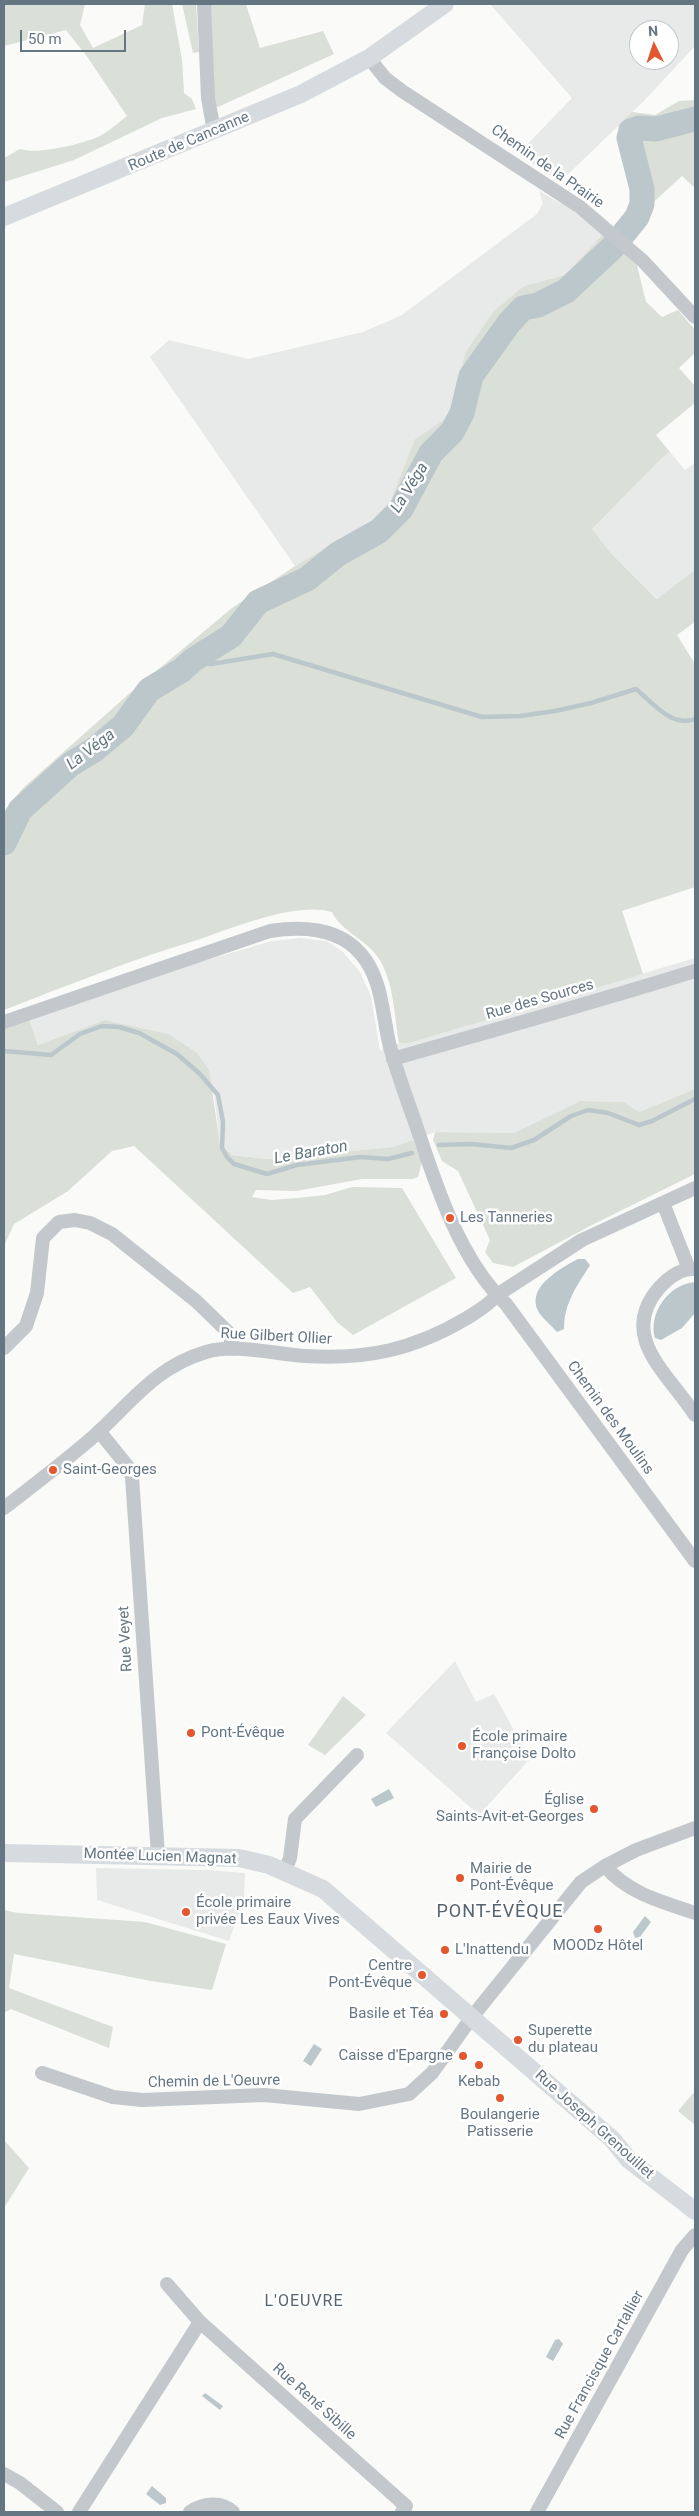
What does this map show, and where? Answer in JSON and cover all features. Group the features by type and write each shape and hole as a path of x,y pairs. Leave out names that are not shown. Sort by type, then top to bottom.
{"main road":[{"name":"Route de Cancanne","path":"4,217 301,94 369,58 445,4"},
{"name":"Montée Lucien Magnat","path":"4,1853 239,1858 285,1871 323,1889 472,2017"},
{"name":"Rue Joseph Grenouillet","path":"472,2017 612,2139 629,2160 695,2211"}],"street":[{"path":"204,4 209,113 214,131"},
{"name":"Chemin de la Prairie","path":"369,58 385,78 402,91 580,207 624,243 656,274 695,317"},
{"name":"Chemin des Moulins","path":"4,1022 270,931 288,928 321,930 340,937 360,953 372,970 379,989 393,1059 435,1184 450,1218 497,1295 506,1304 695,1561"},
{"name":"Rue des Sources","path":"393,1059 566,1011 695,970"},
{"path":"497,1295 582,1240 695,1188"},
{"path":"663,1203 692,1269 673,1276 652,1298 645,1309 643,1334 650,1354 695,1415"},
{"path":"4,1348 26,1326 37,1293 43,1238 59,1222 75,1220 90,1222 112,1234 196,1301 228,1332 234,1349"},
{"name":"Rue Gilbert Ollier","path":"4,1508 99,1431 147,1384 166,1369 209,1351 234,1349 322,1356 385,1352 414,1345 432,1337 492,1302 497,1295"},
{"name":"Rue Veyet","path":"99,1431 123,1459 132,1477 147,1722 158,1856"},
{"path":"285,1871 290,1858 295,1819 357,1754"},
{"name":"Chemin de L'Oeuvre","path":"42,2073 113,2097 142,2100 264,2095 359,2104 409,2094 432,2073 472,2017 581,1882 605,1866 636,1850 695,1828"},
{"path":"605,1866 615,1878 641,1894 695,1913"},
{"name":"Rue Francisque Cartallier","path":"537,2512 682,2250 695,2235"},
{"name":"Rue René Sibille","path":"167,2284 200,2322 407,2510"},
{"path":"79,2512 200,2322"},
{"path":"4,2474 20,2482 57,2512"},
{"path":"190,2512 208,2504 220,2506 233,2512"}],"shaded area":[{"path":"4,4 85,4 80,25 93,48 142,25 145,4 172,4 182,60 184,93 192,99 196,109 162,118 74,160 4,182 4,158 20,149 48,150 81,143 102,135 127,116 86,55 66,30 4,46"},
{"path":"182,4 196,4 199,52 193,53"},
{"path":"210,4 246,4 260,48 323,31 334,54 218,107 213,104"},
{"path":"490,4 695,4 695,46 679,63 679,20 629,20 629,70 673,70 644,101 560,182 518,154 572,98"},
{"path":"695,100 695,188 682,176 646,209 649,191 642,151 623,151 618,125 632,112 655,115 679,101"},
{"path":"539,191 571,209 603,234 565,275 524,286 465,353 451,415 415,439 388,507 378,517 295,566 150,357 169,340 248,359 363,332 402,315 537,214 543,203"},
{"path":"603,234 637,265 646,302 662,317 678,310 695,330 695,353 679,368 695,386 695,403 656,435 670,452 592,529 610,552 657,599 695,570 695,622 677,635 695,664 695,887 622,911 643,974 409,1043 399,1043 392,995 380,960 368,946 335,918 332,912 301,910 264,917 246,923 100,973 4,1010 4,811 23,788 130,693 232,608 295,566 378,517 388,507 415,439 451,415 465,353 494,311 524,286 565,275"},
{"path":"670,452 685,470 695,463 695,570 658,599 610,552 592,529"},
{"path":"300,938 327,941 343,952 360,972 371,996 380,1051 399,1043 409,1043 695,958 695,1089 639,1112 624,1102 580,1101 514,1133 435,1132 394,1147 268,1159 232,1155 220,1144 214,1093 196,1052 169,1034 105,1020 38,1045 29,1019 137,980 272,941"},
{"path":"29,1019 38,1045 105,1020 169,1034 196,1052 209,1070 220,1144 232,1155 268,1159 393,1147 413,1140 422,1162 418,1177 413,1179 362,1179 296,1191 256,1190 252,1197 271,1200 325,1195 352,1187 402,1188 456,1278 353,1335 337,1322 310,1287 293,1293 134,1146 112,1151 68,1191 14,1224 4,1246 4,1028"},
{"path":"695,1089 695,1174 513,1267 493,1263 485,1252 490,1240 458,1171 442,1161 433,1140 435,1132 514,1133 580,1101 624,1102 639,1112"},
{"path":"578,1259 585,1259 590,1265 569,1303 564,1329 557,1332 538,1311 537,1294 547,1279"},
{"path":"695,1282 695,1313 682,1328 661,1340 655,1338 655,1319 663,1301 677,1288"},
{"name":"École primaire Françoise Dolto","path":"455,1661 476,1702 494,1694 530,1759 479,1815 386,1733"},
{"path":"343,1696 366,1715 325,1755 308,1745"},
{"path":"389,1789 394,1798 376,1807 371,1799"},
{"name":"École primaire privée Les Eaux Vives","path":"96,1868 207,1870 245,1873 244,1899 229,1941 97,1900"},
{"path":"4,1910 18,1913 145,1922 226,1944 212,1990 151,1981 14,1954 9,1988 113,2027 109,2048 11,2009 4,2013"},
{"path":"645,1916 651,1922 640,1937 635,1938 633,1932"},
{"path":"314,2044 322,2049 311,2066 303,2061"},
{"path":"695,2091 695,2125 678,2111"},
{"path":"4,2140 29,2168 4,2208"},
{"path":"559,2339 563,2344 553,2361 546,2357 555,2340"},
{"path":"205,2393 223,2406 220,2410 202,2396"},
{"path":"152,2486 166,2498 166,2503 160,2505 146,2494"}],"waterway":[{"name":"La Véga","path":"4,843 20,810 71,764 94,750 123,726 149,690 231,636 258,602 307,579 338,554 379,531 401,509 431,453 452,432 462,413 471,376 509,323 523,308 538,305 566,291 613,247 637,217 642,204 642,189 629,138 631,131 639,128 656,129 695,119"},
{"path":"193,660 211,664 273,654 482,717 520,716 555,711 591,703 636,689 663,713 678,720 687,721 695,719"},
{"name":"Le Baraton","path":"4,1051 51,1055 80,1034 102,1026 119,1027 139,1033 177,1054 200,1074 218,1095 223,1122 222,1148 227,1157 234,1164 267,1174 297,1165 361,1157 388,1159 412,1153"},
{"name":"Le Baraton","path":"439,1145 471,1144 511,1148 534,1140 571,1116 588,1110 608,1113 639,1125 652,1121 695,1099"}],"place":[{"name":"Les Tanneries","path":"450,1218"},
{"name":"Saint-Georges","path":"53,1470"},
{"name":"Pont-Évêque","path":"191,1733"},
{"name":"École primaire Françoise Dolto","path":"462,1746"},
{"name":"Église Saints-Avit-et-Georges","path":"594,1809"},
{"name":"Mairie de Pont-Évêque","path":"460,1878"},
{"name":"École primaire privée Les Eaux Vives","path":"186,1912"},
{"name":"MOODz Hôtel","path":"598,1929"},
{"name":"L'Inattendu","path":"445,1950"},
{"name":"Centre Pont-Évêque","path":"422,1975"},
{"name":"Basile et Téa","path":"444,2014"},
{"name":"Superette du plateau","path":"518,2040"},
{"name":"Caisse d'Epargne","path":"463,2056"},
{"name":"Kebab","path":"479,2065"},
{"name":"Boulangerie Patisserie","path":"500,2098"}],"district":[{"name":"PONT-ÉVÊQUE","path":"500,1912"},
{"name":"L'OEUVRE","path":"304,2302"}]}
